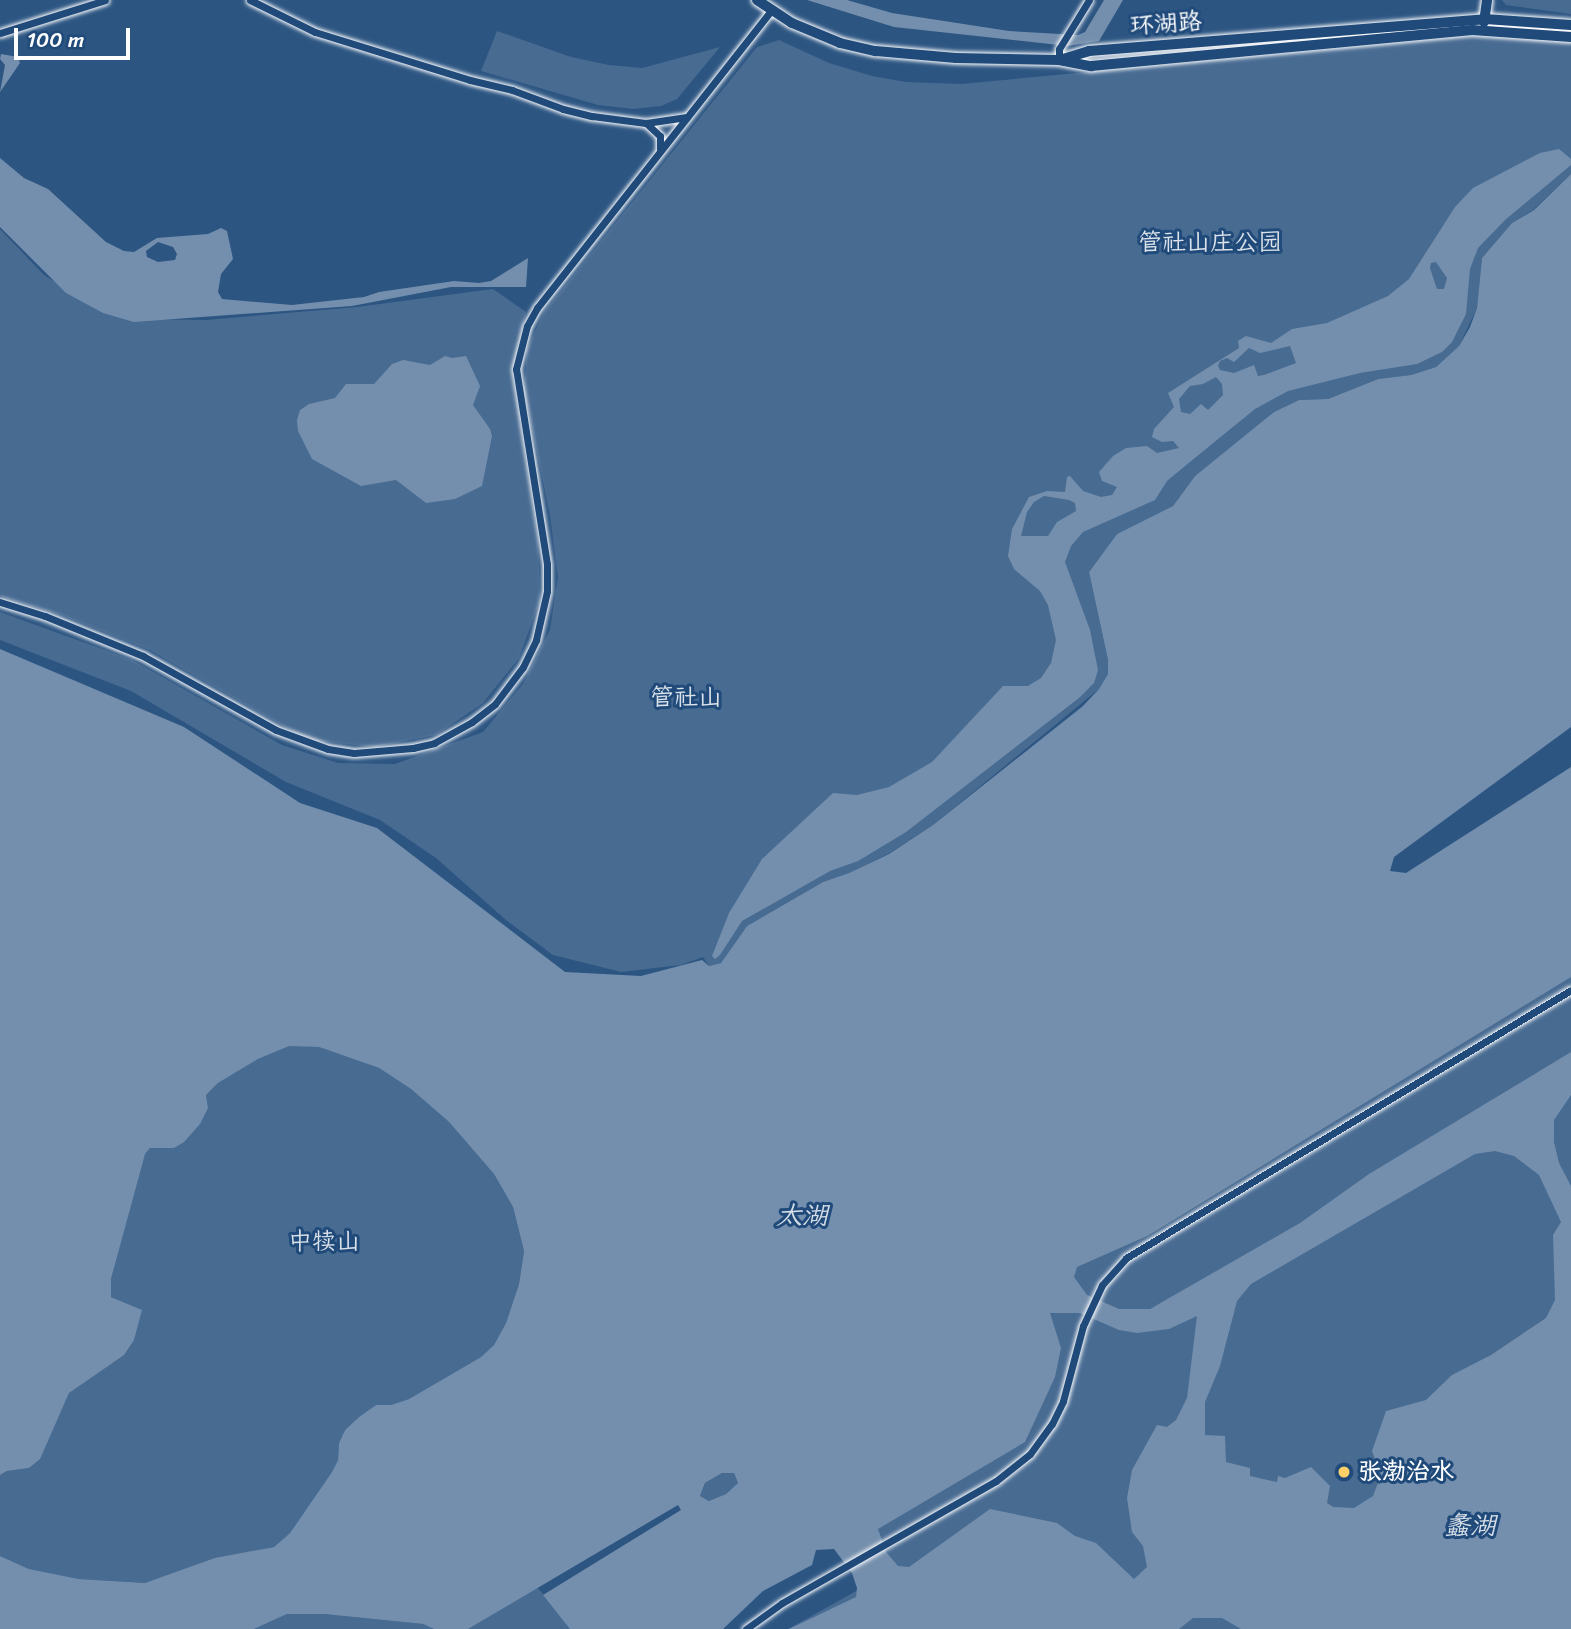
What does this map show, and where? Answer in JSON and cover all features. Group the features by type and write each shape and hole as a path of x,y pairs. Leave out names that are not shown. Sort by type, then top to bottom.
{"street":[{"path":"0,33 104,0"},
{"path":"250,0 326,36 512,89 592,117 646,122 687,117"},
{"name":"环湖路","path":"757,0 770,12 840,43 876,51 956,58 1059,54 1091,66 1484,24 1571,25"},
{"path":"1059,54 1089,0"},
{"path":"1484,24 1487,0"},
{"path":"0,602 45,616 143,656 276,730 316,746 354,753 382,752 434,743 458,732 495,704 509,688 536,640 543,615 547,564 516,369 527,326 537,308 770,12"},
{"name":"环湖路","path":"1484,24 1571,37"},
{"path":"646,122 660,136 659,155"},
{"path":"746,1629 782,1603 996,1481 1030,1454 1052,1424 1063,1401 1083,1326 1102,1285 1126,1258 1571,989"}],"green space":[{"path":"1502,0 1571,0 1571,14 1506,5"},
{"path":"497,31 571,57 642,68 720,47 677,99 661,106 633,109 598,105 481,71"},
{"path":"1482,35 1571,42 1571,174 1533,210 1512,223 1482,258 1477,308 1459,346 1436,367 1411,375 1378,379 1328,399 1299,400 1274,412 1195,476 1173,506 1117,534 1089,572 1108,660 1108,674 1099,689 933,825 888,854 823,882 747,926 721,963 709,966 703,957 681,965 621,972 553,955 506,920 436,858 380,820 286,782 131,691 0,640 0,612 132,660 282,745 338,763 395,764 483,732 523,684 550,630 558,577 550,515 524,390 527,349 544,312 757,47 779,40 829,63 872,76 906,82 961,84"},
{"path":"0,229 44,275 97,308 136,319 206,320 357,307 493,289 526,312 512,372 538,541 540,600 519,658 483,703 436,735 375,747 308,740 150,650 64,616 0,596"},
{"path":"1571,966 1571,1062 1290,1236 1136,1316 1082,1298 1067,1279 1072,1259"},
{"name":"中犊山","path":"289,1045 319,1047 379,1068 411,1089 449,1122 494,1174 513,1207 524,1251 519,1284 506,1323 494,1345 481,1357 409,1399 391,1405 376,1405 359,1417 345,1430 339,1443 338,1460 332,1472 290,1533 274,1547 239,1554 145,1583 79,1579 29,1569 0,1556 0,1475 7,1471 29,1468 39,1459 69,1393 134,1340 141,1310 111,1297 111,1279 144,1154 150,1148 158,1146 174,1148 208,1108 206,1095 218,1083 258,1059"},
{"path":"1571,1087 1571,1188 1545,1137"},
{"path":"1498,1142 1531,1159 1562,1195 1571,1257 1571,1629 788,1629 896,1569 866,1526 1058,1302 1118,1323 1210,1303 1200,1436 1205,1381 1234,1297 1251,1277 1473,1147"},
{"path":"722,1473 734,1473 738,1483 726,1494 709,1501 700,1496 705,1483"},
{"path":"536,1586 574,1629 467,1629"},
{"path":"287,1614 324,1614 423,1624 434,1629 254,1629"}],"water":[{"path":"807,0 847,0 892,13 1009,31 1078,35 1085,32 1104,0 1123,0 1099,41 1068,46 894,27"},
{"path":"1,54 18,57 20,63 0,92 5,65 0,59"},
{"path":"1559,149 1571,159 1571,165 1505,220 1478,248 1470,269 1466,314 1452,342 1442,352 1417,364 1360,373 1288,391 1255,409 1185,466 1167,481 1155,500 1083,532 1071,546 1065,562 1090,630 1098,670 1094,683 1079,698 906,832 858,861 830,871 742,921 720,955 715,959 712,956 729,913 762,859 833,793 857,795 889,787 932,762 1003,686 1028,686 1041,678 1051,663 1056,640 1048,605 1040,591 1014,569 1008,556 1012,529 1029,497 1047,491 1065,492 1067,477 1070,476 1083,491 1101,497 1112,495 1117,487 1102,481 1099,472 1113,456 1126,448 1147,446 1157,453 1179,448 1173,441 1162,442 1152,437 1154,429 1174,407 1168,393 1239,348 1238,341 1246,336 1271,343 1292,329 1327,323 1388,296 1409,279 1455,207 1473,188 1540,153","holes":["1436,262 1447,278 1444,289 1437,289 1431,263","1290,346 1296,363 1258,376 1254,365 1234,373 1220,370 1218,366 1220,361 1227,358 1234,362 1249,348 1260,353","1216,377 1222,384 1223,395 1208,410 1201,404 1190,414 1181,412 1179,399 1190,386 1203,384","1044,496 1069,500 1075,503 1076,511 1057,522 1048,536 1021,536 1027,512 1034,502"]},
{"path":"0,158 24,178 48,189 106,242 124,251 134,252 157,238 208,234 221,228 227,231 233,259 221,274 218,292 222,299 292,305 364,297 379,292 454,281 479,283 491,281 528,258 526,287 451,287 352,306 134,322 103,313 66,293 0,227","holes":["158,242 173,247 177,254 175,260 158,262 147,257 146,251"]},
{"name":"太湖","path":"1571,174 1571,727 1394,857 1390,871 1406,873 1571,767 1571,977 1147,1236 1077,1267 1074,1277 1087,1295 1119,1309 1150,1309 1300,1223 1369,1174 1571,1052 1571,1095 1554,1120 1554,1142 1559,1163 1571,1186 1571,1629 1241,1629 1222,1618 1193,1618 1179,1629 789,1629 856,1597 857,1588 852,1573 834,1549 816,1550 812,1565 763,1591 723,1629 570,1629 543,1595 681,1510 678,1505 468,1629 434,1629 423,1624 324,1614 287,1614 254,1629 0,1629 0,1556 29,1569 79,1579 145,1583 215,1558 274,1547 290,1533 332,1472 338,1460 339,1443 345,1430 359,1417 376,1405 391,1405 409,1399 481,1357 494,1345 506,1323 519,1284 524,1251 513,1207 494,1174 449,1122 411,1089 379,1068 319,1047 289,1046 258,1059 218,1083 206,1095 208,1108 200,1124 184,1142 174,1148 150,1148 145,1154 111,1279 111,1297 142,1310 134,1340 124,1355 69,1393 40,1459 29,1468 7,1471 0,1475 0,649 184,727 300,803 377,828 565,972 641,976 702,960 709,966 721,963 747,926 823,882 889,854 933,825 1083,706 1099,689 1108,674 1108,660 1089,572 1117,534 1173,506 1195,476 1274,412 1299,400 1328,399 1378,379 1411,375 1436,367 1459,346 1470,327 1477,308 1482,258 1512,223 1534,210","holes":["1495,1151 1514,1156 1539,1175 1561,1222 1553,1235 1555,1300 1546,1318 1491,1355 1452,1375 1426,1400 1386,1411 1372,1451 1381,1475 1373,1496 1354,1508 1333,1507 1327,1503 1330,1486 1311,1467 1285,1478 1278,1476 1277,1482 1250,1476 1250,1468 1226,1462 1225,1436 1205,1435 1205,1402 1220,1366 1237,1301 1251,1284 1475,1154","1050,1313 1080,1313 1119,1330 1137,1333 1169,1329 1197,1316 1187,1398 1176,1420 1167,1427 1157,1425 1132,1470 1127,1498 1132,1532 1143,1546 1147,1567 1134,1579 1096,1543 1075,1536 1057,1523 990,1509 909,1567 898,1566 886,1552 878,1529 1025,1442 1055,1377 1061,1348","722,1473 734,1473 738,1483 726,1494 709,1501 700,1496 705,1483"]},
{"path":"445,356 466,356 480,386 473,405 492,436 482,486 455,499 426,503 396,480 361,486 312,459 298,431 300,410 309,404 335,398 346,384 374,384 392,364 403,360 430,365"}],"place":[{"name":"张渤治水","path":"1344,1472"}],"park label":[{"name":"管社山庄公园","path":"1210,243"},
{"name":"管社山","path":"686,698"}],"water label":[{"name":"蠡湖","path":"1470,1526"}]}
